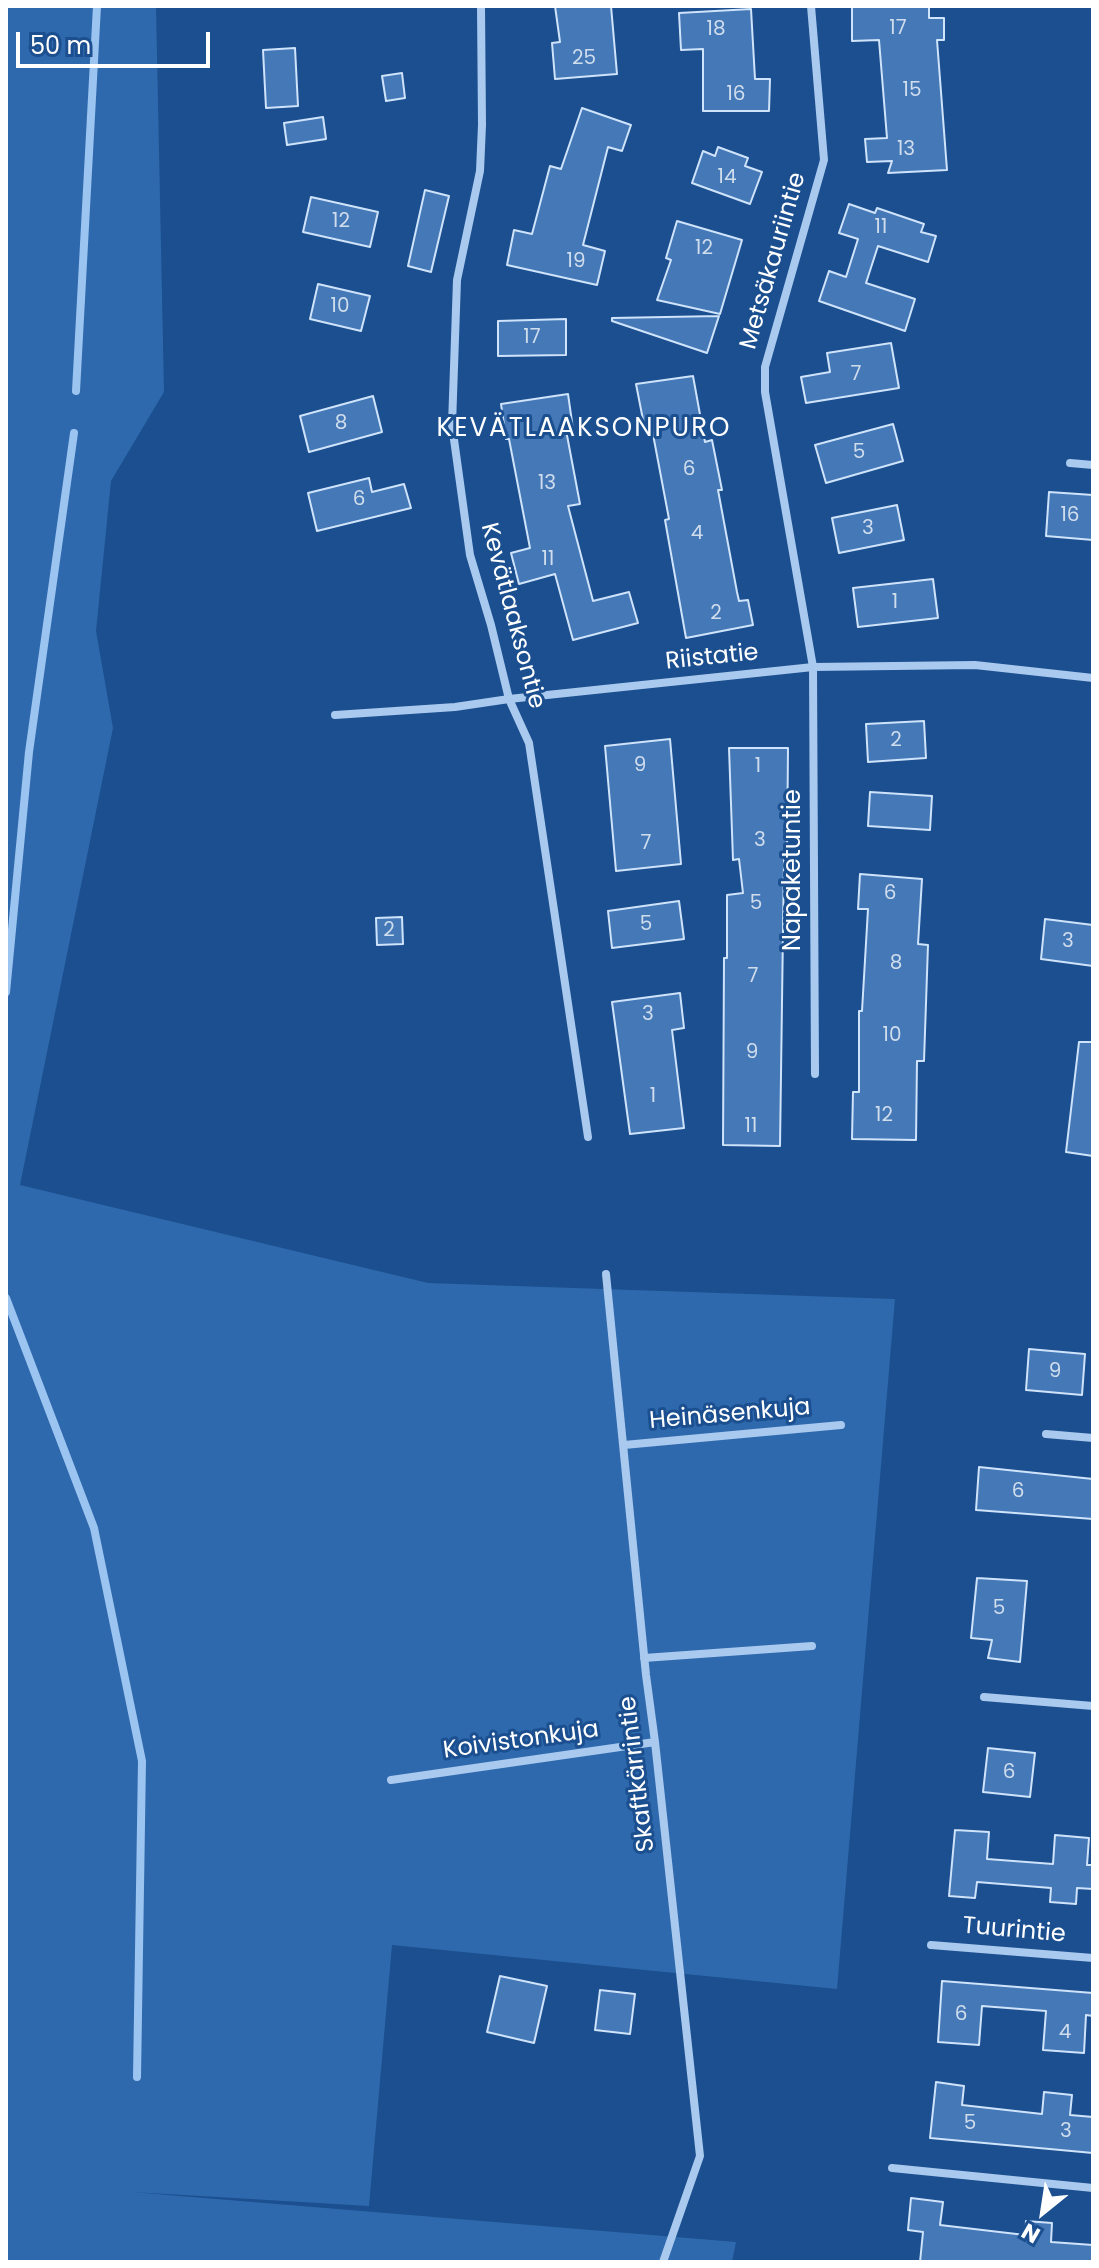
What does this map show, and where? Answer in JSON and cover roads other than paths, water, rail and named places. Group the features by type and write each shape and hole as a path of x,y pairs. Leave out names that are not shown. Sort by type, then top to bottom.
{"street":[{"name":"Kevätlaaksontie","path":"481,6 480,171 457,280 452,425 470,555 509,699 529,743 588,1137"},
{"name":"Metsäkauriintie","path":"811,6 824,160 765,367 765,392 813,667"},
{"path":"1070,463 1093,465"},
{"name":"Riistatie","path":"335,715 455,707 813,667 975,665 1093,678"},
{"name":"Napaketuntie","path":"813,667 815,1074"},
{"name":"Skaftkärrintie","path":"606,1274 644,1658 700,2156 663,2262"},
{"name":"Heinäsenkuja","path":"624,1445 841,1425"},
{"path":"1046,1434 1093,1438"},
{"path":"644,1658 812,1646"},
{"path":"984,1697 1093,1706"},
{"name":"Koivistonkuja","path":"391,1780 655,1742"},
{"name":"Tuurintie","path":"931,1945 1093,1958"},
{"path":"892,2168 1093,2188"}],"waterway":[{"path":"76,391 97,6"},
{"path":"6,992 29,752 74,433"},
{"path":"6,1298 94,1528 142,1761 137,2077"}],"district":[{"name":"KEVÄTLAAKSONPURO","path":"584,429"}]}
